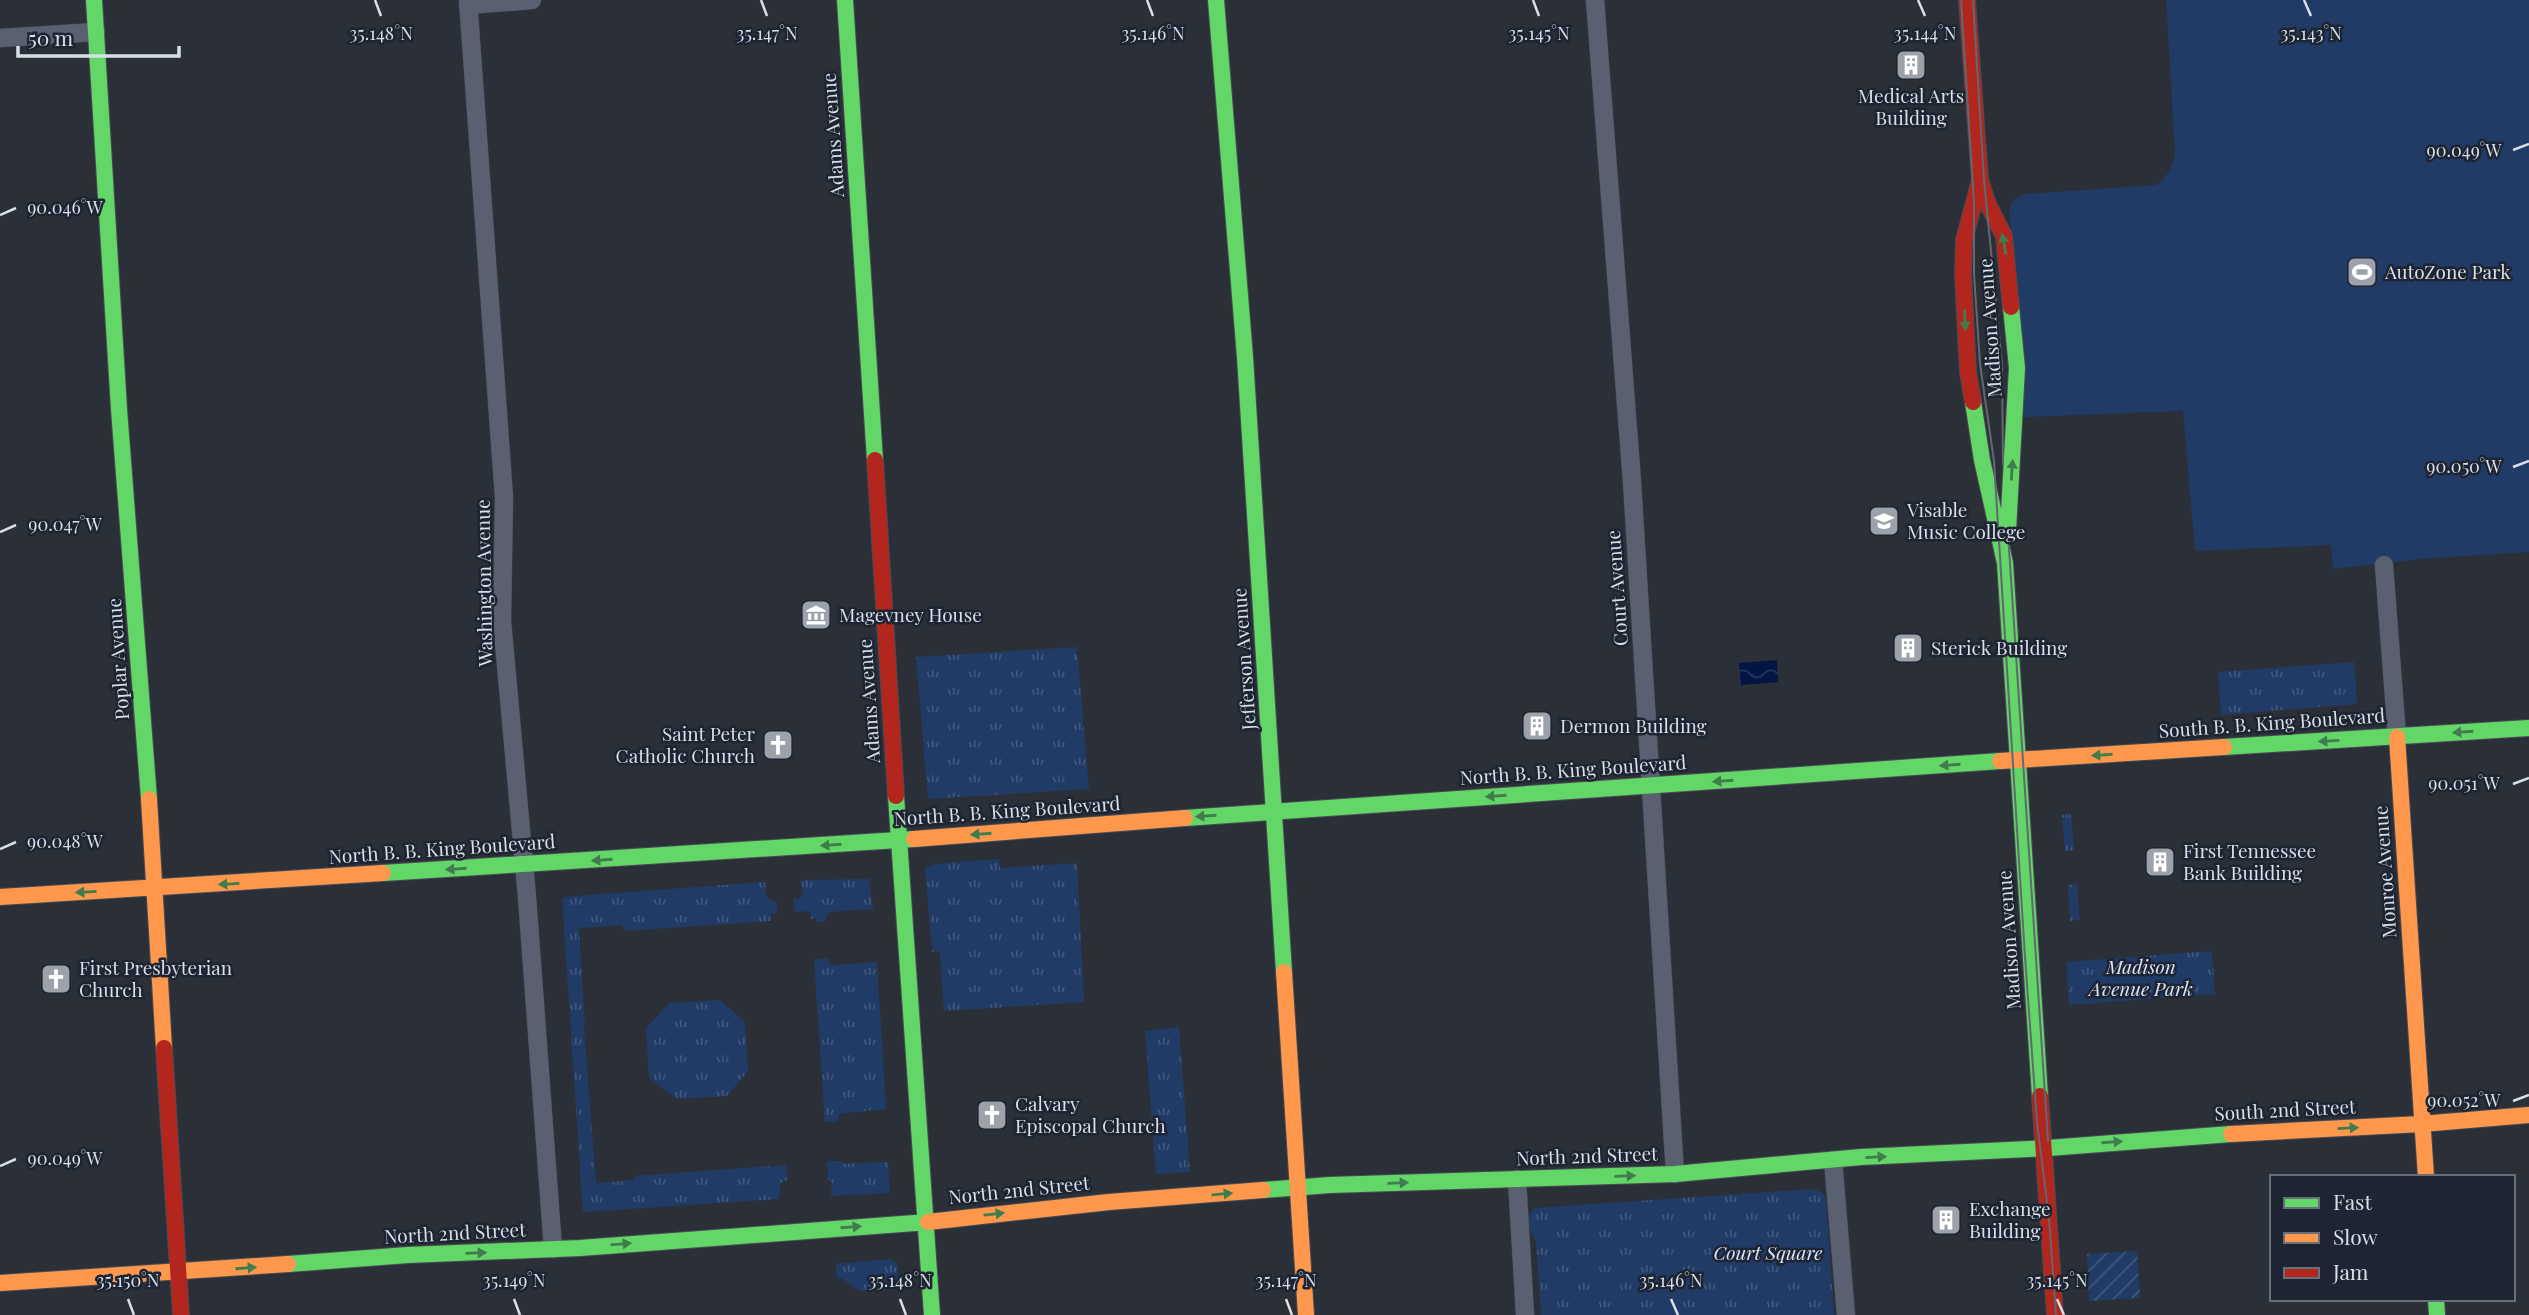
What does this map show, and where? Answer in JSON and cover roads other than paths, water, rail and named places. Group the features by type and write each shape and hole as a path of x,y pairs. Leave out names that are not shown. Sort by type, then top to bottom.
{"main road":[{"name":"Poplar Avenue","path":"93,0 181,1315"},
{"name":"Adams Avenue","path":"845,0 932,1315"},
{"name":"Jefferson Avenue","path":"1216,0 1239,278 1306,1315"},
{"name":"Madison Avenue","path":"1967,0 1980,180 1987,202 2004,236 2017,368 2005,563 2055,1315"},
{"name":"Madison Avenue","path":"1980,180 1964,240 1962,275 1968,372 1982,460 2005,563"},
{"name":"South B. B. King Boulevard","path":"2018,760 2529,729"},
{"name":"Monroe Avenue","path":"2397,737 2426,1175"},
{"name":"North B. B. King Boulevard","path":"0,898 899,841 1275,811 2018,760"},
{"name":"South 2nd Street","path":"2044,1148 2529,1115"},
{"name":"North 2nd Street","path":"0,1283 178,1273 408,1255 553,1249 926,1222 1109,1202 1297,1188 1675,1174 1833,1160 2044,1148"}],"street":[{"path":"468,2 532,0"},
{"name":"Court Avenue","path":"1595,0 1632,482 1675,1174"},
{"name":"Washington Avenue","path":"468,2 504,497 502,621 525,865 553,1249"},
{"path":"0,38 96,32"},
{"name":"Monroe Avenue","path":"2384,565 2397,737"},
{"path":"1833,1160 1846,1315"},
{"path":"1517,1179 1525,1315"}],"water":[{"path":"1777,660 1778,682 1741,685 1739,663"}],"tram line":[{"path":"1961,0 1974,203 1974,274 1980,364 1994,461 2025,957 2037,1122 2049,1218 2056,1315"},
{"path":"1973,0 1984,180 2002,364 2003,464"},
{"path":"2008,533 2048,1141"}],"place":[{"name":"Medical Arts Building","path":"1911,65"},
{"name":"AutoZone Park","path":"2362,272"},
{"name":"Visable Music College","path":"1884,521"},
{"name":"Magevney House","path":"816,615"},
{"name":"Sterick Building","path":"1908,648"},
{"name":"Dermon Building","path":"1537,726"},
{"name":"Saint Peter Catholic Church","path":"778,745"},
{"name":"First Tennessee Bank Building","path":"2160,862"},
{"name":"First Presbyterian Church","path":"56,979"},
{"name":"Calvary Episcopal Church","path":"992,1115"},
{"name":"Exchange Building","path":"1946,1220"}],"park label":[{"name":"Madison Avenue Park","path":"2141,978"},
{"name":"Court Square","path":"1768,1253"}]}
